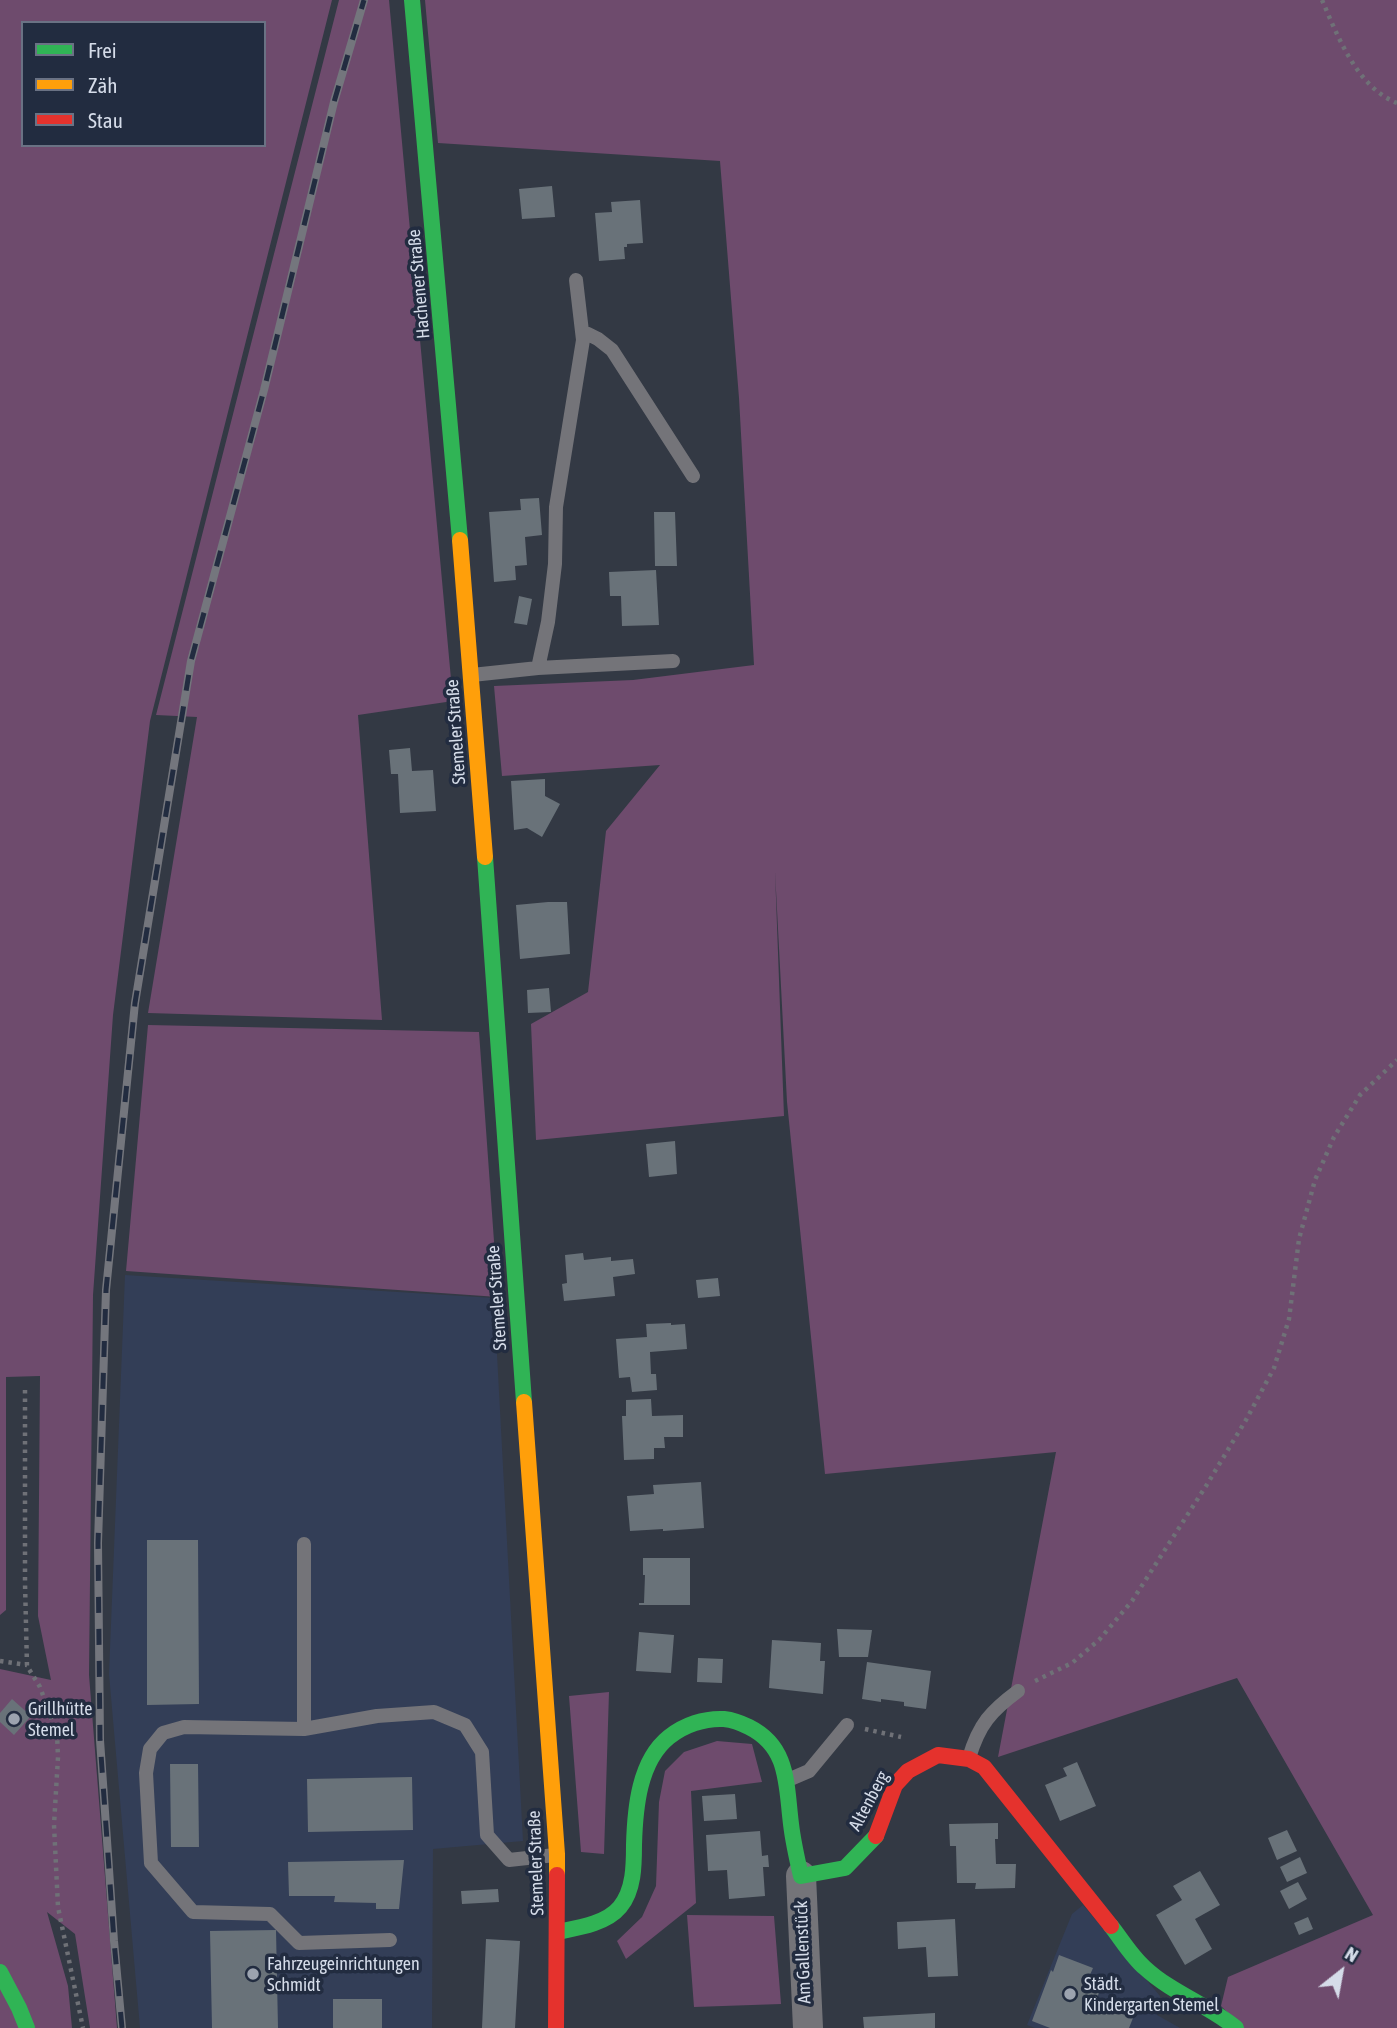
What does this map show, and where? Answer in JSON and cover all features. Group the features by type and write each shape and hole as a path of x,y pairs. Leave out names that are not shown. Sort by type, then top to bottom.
{"main road":[{"name":"Hachener Straße","path":"412,0 463,565"},
{"name":"Stemeler Straße","path":"463,565 557,1854 556,2028"},
{"path":"557,1932 580,1928 602,1919 621,1906 634,1876 637,1807 651,1756 668,1737 686,1726 703,1721 738,1721 754,1728 778,1749 784,1764 791,1825 801,1876"},
{"name":"Altenberg","path":"801,1876 845,1868 875,1838 895,1785 908,1770 938,1755 969,1759"},
{"path":"969,1759 984,1768 992,1777 1143,1967 1157,1980 1222,2015 1236,2028"},
{"path":"0,1972 27,2028"}],"street":[{"name":"Am Gallenstück","path":"801,1876 808,2028"}],"lane":[{"path":"538,668 548,622 555,564 556,507 583,340 576,280"},
{"path":"583,340 588,334 598,338 612,350 693,476"},
{"path":"472,675 538,668 673,661"},
{"path":"304,1544 304,1729"},
{"path":"969,1759 981,1727 995,1708 1018,1691"},
{"path":"390,1940 299,1942 270,1914 193,1912 151,1863 146,1773 150,1749 163,1733 184,1727 304,1729 377,1716 433,1712 465,1726 482,1752 488,1835 509,1860 557,1854"},
{"path":"787,1781 809,1771 847,1725"}],"path":[{"path":"1322,0 1360,74 1397,103"},
{"path":"1018,1691 1072,1663 1099,1640 1132,1601 1246,1420 1273,1368 1289,1319 1299,1240 1315,1180 1334,1137 1360,1096 1397,1060"},
{"path":"25,1390 27,1665 40,1687 57,1734 54,1825 58,1907 83,2028"},
{"path":"0,1661 27,1665"}],"shaded area":[{"path":"0,0 332,0 150,721 113,1015 93,1295 89,1675 117,2028 90,2028 75,1934 47,1912 68,1986 72,2028 0,2028 0,1669 51,1680 38,1616 40,1376 6,1377 6,1610 0,1615"},
{"path":"339,0 389,0 453,701 358,715 382,1020 148,1013 197,717 156,715"},
{"path":"425,0 1397,0 1397,2028 1243,2028 1221,2006 1228,1977 1373,1915 1237,1678 998,1757 1056,1452 825,1474 787,1102 775,871 784,1116 536,1140 531,1024 588,992 606,831 660,765 502,776 494,686 633,680 754,665 739,398 720,161 438,143"},
{"path":"148,1025 479,1032 498,1297 126,1271"},
{"path":"125,1275 494,1298 523,1841 433,1849 432,2028 140,2028 109,1674"},
{"path":"609,1692 604,1854 581,1852 569,1696"},
{"path":"717,1741 752,1744 762,1782 691,1791 696,1903 626,1959 617,1941 642,1917 656,1886 659,1802 665,1771 684,1752"},
{"path":"1083,1905 1160,1996 1157,2015 1180,2028 1035,2028 1027,2025 1072,1914"},
{"path":"687,1915 774,1916 781,2004 694,2007"}],"building":[{"path":"552,186 555,217 522,219 519,189"},
{"path":"640,200 643,243 627,244 627,247 624,247 625,259 599,261 595,213 612,212 611,202"},
{"path":"539,498 542,535 525,537 527,565 515,566 516,580 494,582 489,512 521,510 520,499"},
{"path":"654,512 675,512 677,566 655,566"},
{"path":"656,570 659,625 622,626 621,596 610,596 609,572"},
{"path":"519,596 532,599 527,625 514,623"},
{"path":"410,748 412,771 433,770 436,811 400,813 398,774 391,774 389,750"},
{"path":"545,779 545,796 560,804 542,837 527,828 514,830 511,781"},
{"path":"567,902 570,954 520,959 516,905"},
{"path":"549,988 551,1012 528,1013 527,990"},
{"path":"675,1141 677,1174 649,1177 646,1144"},
{"path":"583,1253 584,1260 611,1257 611,1261 633,1259 635,1274 613,1277 615,1296 564,1301 562,1284 567,1283 565,1255"},
{"path":"718,1278 720,1296 698,1298 696,1280"},
{"path":"646,1324 685,1324 687,1349 650,1352 651,1374 656,1374 657,1390 632,1392 630,1377 619,1378 616,1339 647,1337"},
{"path":"651,1399 652,1416 683,1415 683,1437 664,1437 665,1448 654,1448 654,1459 624,1460 622,1416 626,1416 626,1400"},
{"path":"701,1482 704,1528 630,1531 627,1496 654,1494 653,1485"},
{"path":"147,1540 198,1540 199,1704 147,1705"},
{"path":"643,1558 690,1558 690,1605 639,1605 644,1603"},
{"path":"837,1629 872,1630 868,1657 839,1657"},
{"path":"639,1632 674,1635 671,1673 636,1671"},
{"path":"772,1640 821,1643 820,1661 825,1661 823,1694 769,1688"},
{"path":"698,1658 723,1659 722,1683 697,1682"},
{"path":"867,1662 931,1671 926,1709 904,1706 904,1702 862,1699"},
{"name":"Grillhütte Stemel","path":"12,1699 31,1716 14,1735 0,1722 0,1713"},
{"path":"1077,1762 1096,1806 1060,1821 1045,1785 1067,1776 1063,1768"},
{"path":"170,1764 198,1764 199,1847 171,1847"},
{"path":"412,1777 413,1830 308,1832 307,1779"},
{"path":"735,1794 737,1819 704,1821 702,1796"},
{"path":"998,1823 998,1839 995,1839 996,1864 1016,1864 1015,1888 975,1889 976,1883 957,1883 956,1846 950,1846 949,1824"},
{"path":"1287,1830 1297,1851 1277,1860 1268,1838"},
{"path":"760,1831 762,1856 768,1855 769,1867 763,1867 765,1896 729,1899 727,1870 708,1871 706,1835"},
{"path":"1300,1857 1307,1873 1287,1882 1280,1867"},
{"path":"404,1860 399,1909 376,1909 376,1903 334,1902 335,1896 289,1896 288,1862"},
{"path":"1200,1871 1220,1905 1195,1919 1212,1949 1185,1965 1156,1915 1182,1900 1173,1886"},
{"path":"1298,1882 1307,1899 1289,1909 1280,1891"},
{"path":"498,1889 499,1902 462,1904 461,1891"},
{"path":"1308,1917 1313,1929 1299,1935 1294,1923"},
{"path":"955,1919 958,1976 928,1977 926,1947 898,1949 897,1922"},
{"path":"276,1930 278,2028 212,2028 210,1931"},
{"path":"486,1939 520,1941 515,2028 482,2028"},
{"name":"Städt. Kindergarten Stemel","path":"1059,1955 1093,1968 1086,1984 1100,1990 1097,1998 1135,2013 1129,2028 1050,2028 1032,2021"},
{"path":"333,1999 382,1999 382,2028 333,2028"},
{"path":"935,2013 935,2028 864,2028 863,2017"}],"railway":[{"path":"122,2028 100,1740 98,1543 106,1290 135,1003 191,661 264,390 334,102 364,0"}],"traffic: fast":[{"path":"412,0 460,540"},
{"path":"485,857 524,1402"},
{"path":"557,1932 607,1918 625,1900 632,1877 636,1816 645,1772 659,1747 669,1737 695,1723 717,1719 734,1721 762,1735 772,1745 779,1756 786,1781 801,1876 845,1868 876,1836"},
{"path":"1111,1926 1136,1959 1156,1977 1236,2028"},
{"path":"0,1972 27,2028"}],"traffic: slow":[{"path":"460,540 485,857"},
{"path":"524,1402 557,1875"}],"traffic: jam":[{"path":"876,1836 895,1785 908,1771 938,1755 969,1759 984,1767 1111,1926"},
{"path":"556,2028 557,1875"}],"place":[{"name":"Grillhütte Stemel","path":"14,1719"},
{"name":"Fahrzeugeinrichtungen Schmidt","path":"253,1974"},
{"name":"Städt. Kindergarten Stemel","path":"1070,1994"}]}
